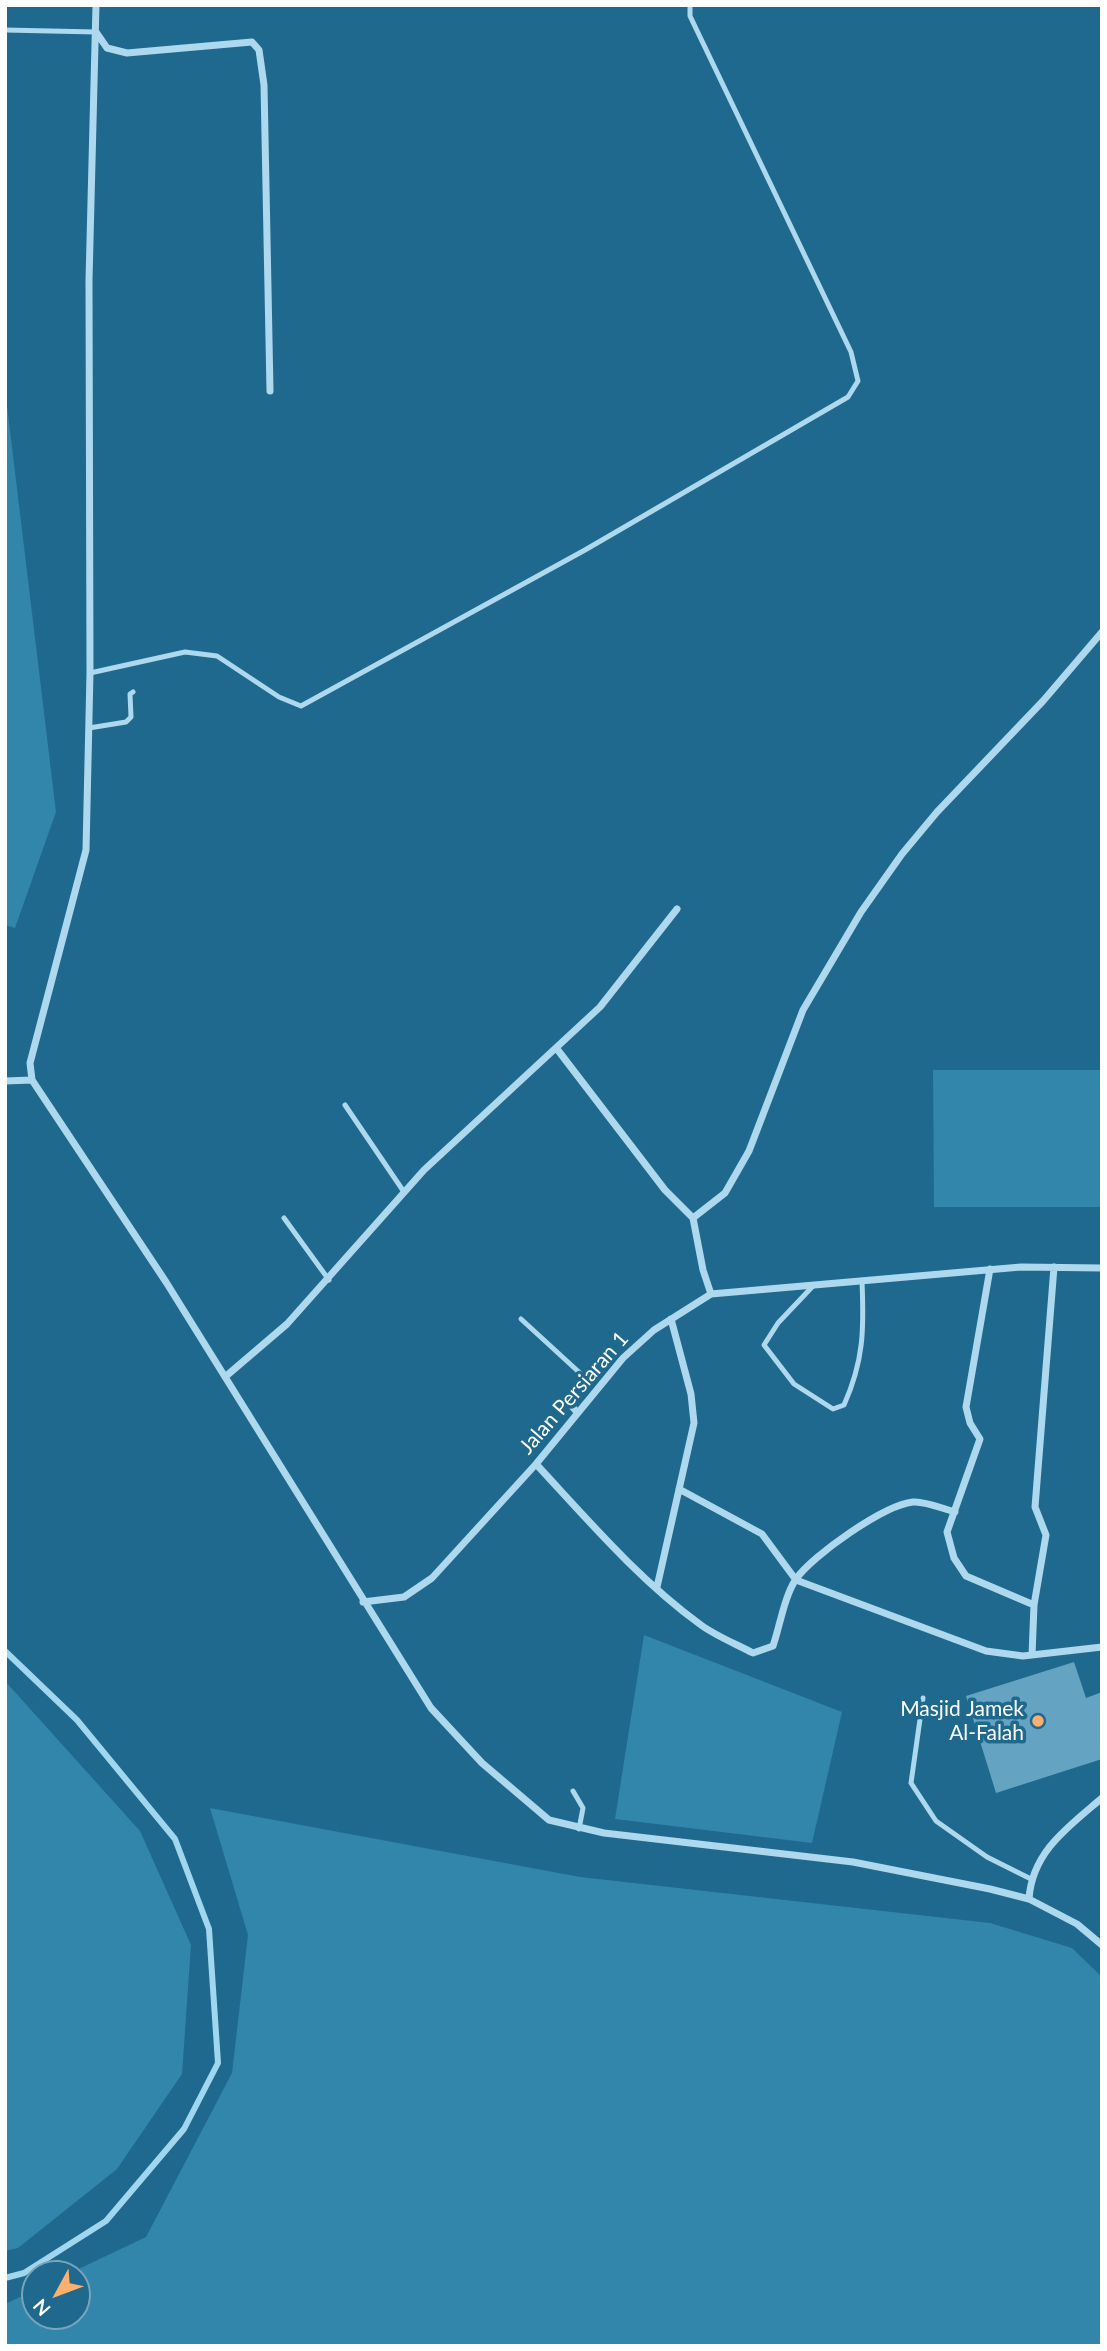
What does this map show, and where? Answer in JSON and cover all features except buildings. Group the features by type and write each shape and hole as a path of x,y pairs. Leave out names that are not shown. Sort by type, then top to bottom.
{"street":[{"path":"96,5 89,280 90,673 86,850 30,1063 32,1080 166,1282 316,1520 363,1602 430,1708 482,1763 550,1820 579,1829 853,1862 1029,1899 1077,1924 1102,1945"},
{"path":"96,32 107,48 127,52 252,42 259,50 264,85 270,391"},
{"path":"692,1218 725,1193 749,1151 803,1010 861,912 902,854 937,812 1043,701 1102,632"},
{"path":"225,1377 288,1324 424,1170 600,1007 677,909"},
{"path":"556,1049 665,1190 692,1218 711,1294"},
{"path":"5,1081 32,1080"},
{"path":"1032,1655 1034,1605 1046,1535 1035,1507 1054,1267"},
{"name":"Jalan Persiaran 1","path":"363,1602 404,1597 432,1578 536,1464 576,1411 623,1357 654,1330 711,1294 990,1269 1102,1268"},
{"path":"990,1269 966,1407 970,1423 980,1439 947,1532 954,1558 966,1576 1034,1605"},
{"path":"657,1587 694,1423 691,1394 671,1319"},
{"path":"569,1403 576,1411"},
{"path":"536,1464 617,1551 657,1587 702,1626 753,1653 773,1646 796,1580 825,1552 878,1514 896,1505 917,1502 955,1512"},
{"path":"679,1489 762,1534 796,1580 986,1651 1032,1655 1102,1647"},
{"path":"1029,1899 1031,1879 1038,1860 1057,1837 1102,1798"}],"lane":[{"path":"90,673 185,652 218,656 279,696 301,706 585,550 848,397 858,381 851,352 690,16 690,5"},
{"path":"5,30 96,32"},
{"path":"89,728 126,722 131,717 130,694 133,692"},
{"path":"345,1105 404,1192"},
{"path":"284,1218 329,1280"},
{"path":"815,1283 778,1323 764,1345 794,1384 834,1409 844,1405 851,1390 865,1337 862,1281"},
{"path":"521,1319 581,1374 582,1384 569,1403"},
{"path":"923,1698 911,1783 936,1821 987,1857 1031,1879"},
{"path":"573,1790 583,1808 579,1829"}],"shaded area":[{"path":"5,389 56,812 15,928 5,925"},
{"path":"933,1070 1102,1070 1102,1207 934,1207"},
{"path":"644,1635 842,1712 812,1843 615,1819"},
{"path":"5,1681 140,1831 191,1945 182,2074 117,2169 18,2248 5,2251"},
{"path":"210,1808 580,1877 990,1923 1072,1948 1102,1977 1102,2346 5,2346 5,2304 21,2297 21,2330 91,2330 91,2263 146,2237 232,2073 248,1935"}],"waterway":[{"path":"5,1651 77,1720 175,1839 209,1929 218,2063 184,2129 106,2221 24,2273 5,2278"}],"place":[{"name":"Masjid Jamek Al-Falah","path":"1038,1721"}]}
